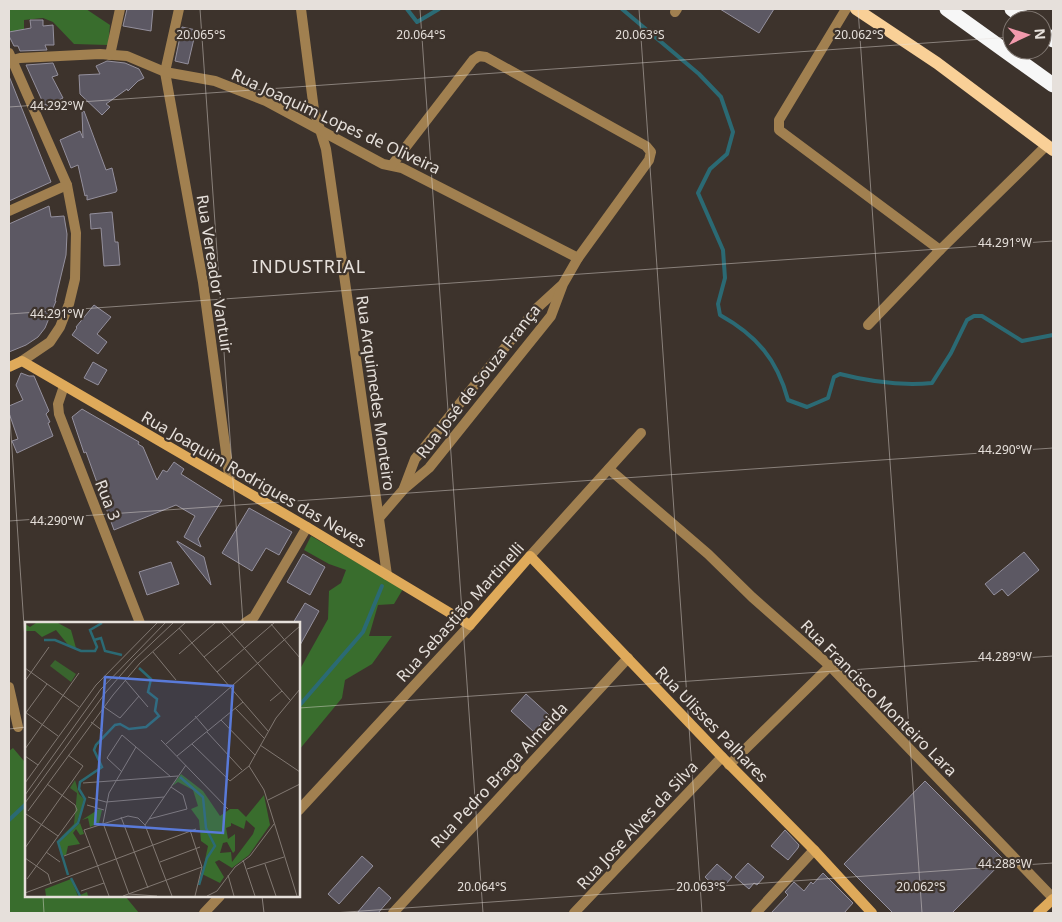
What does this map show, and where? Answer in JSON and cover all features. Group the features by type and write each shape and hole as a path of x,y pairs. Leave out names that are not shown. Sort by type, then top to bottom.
{"highway":[{"path":"947,9 1053,85"}],"main road":[{"path":"856,9 937,63 1050,147"}],"street":[{"path":"110,54 120,9"},
{"path":"165,72 180,9"},
{"name":"Rua Arquimedes Monteiro","path":"301,9 314,110 326,149 387,575"},
{"path":"846,9 779,120 779,130 940,250"},
{"name":"Rua Joaquim Lopes de Oliveira","path":"10,58 110,54 127,56 165,72 215,81 266,101 383,164 402,168 578,258"},
{"name":"Rua José de Souza França","path":"379,518 404,489 429,468 551,316 563,284 578,258 649,160 651,152 646,146 486,58 479,56 473,60 392,165"},
{"path":"9,367 22,361 50,342 60,327 70,304 75,279 77,252 74,215 67,185 10,58"},
{"name":"Rua Vereador Vantuir","path":"165,72 203,282 230,482"},
{"path":"868,325 940,250 1050,147"},
{"path":"9,211 67,185"},
{"name":"Rua José de Souza França","path":"404,489 415,460 537,308 563,284"},
{"name":"Rua Joaquim Rodrigues das Neves","path":"22,361 470,624"},
{"name":"Rua 3","path":"64,386 58,404 59,414 140,622"},
{"name":"Rua Sebastião Martinelli","path":"300,809 470,624 641,433"},
{"name":"Rua Francisco Monteiro Lara","path":"609,468 708,554 752,597 830,666 1053,898"},
{"path":"246,622 254,618 307,527"},
{"name":"Rua Ulisses Palhares","path":"530,556 814,850 872,913"},
{"name":"Rua Pedro Braga Almeida","path":"393,913 628,658"},
{"name":"Rua Jose Alves da Silva","path":"574,913 726,761 830,666"},
{"path":"9,688 18,727"},
{"path":"756,913 814,850"},
{"path":"204,913 219,897"},
{"path":"1038,913 1053,898"}],"green space":[{"path":"9,9 86,9 110,25 108,45 74,44 53,22 43,18 24,20 24,30 11,32 9,28"},
{"path":"311,536 403,589 394,604 378,605 369,636 392,636 372,664 345,680 342,698 300,749 300,669 328,619 329,591 341,583 346,570 329,564 304,550"},
{"path":"13,748 25,760 25,897 126,897 139,913 9,913 9,751"}],"building":[{"path":"127,9 153,9 151,31 123,26"},
{"path":"720,9 774,9 759,33"},
{"path":"30,20 43,20 43,26 53,25 54,45 45,45 47,50 20,51 18,46 14,46 9,32 31,28"},
{"path":"182,27 196,30 188,64 175,61"},
{"path":"107,61 125,63 139,69 144,78 128,91 127,89 106,104 110,107 102,115 80,94 79,75 100,74 96,66"},
{"path":"53,63 58,75 52,77 63,98 45,107 26,65"},
{"path":"9,76 51,182 9,201"},
{"path":"84,111 106,170 112,168 117,190 116,192 87,200 78,165 71,168 60,140 80,131 83,138 82,112"},
{"path":"49,206 51,217 64,216 67,234 66,255 56,301 45,328 38,337 26,345 9,352 9,224"},
{"path":"112,212 115,242 118,242 120,265 104,266 101,228 91,229 90,214"},
{"path":"94,305 111,317 97,334 107,342 98,354 72,335 76,327"},
{"path":"93,362 107,370 98,385 84,378"},
{"path":"21,373 34,376 49,411 46,414 53,436 17,453 12,441 18,439 9,413 9,406 23,400 16,385"},
{"path":"82,409 139,442 138,444 143,447 157,480 163,470 167,472 174,462 184,469 181,474 222,500 198,539 201,547 184,537 195,516 176,505 114,530 72,417"},
{"path":"249,508 292,532 279,555 266,548 252,571 222,553"},
{"path":"177,542 204,557 211,585"},
{"path":"1024,552 1039,570 1008,596 1002,589 994,595 985,584"},
{"path":"303,554 325,567 310,595 287,582"},
{"path":"171,562 179,584 147,595 139,572"},
{"path":"305,603 319,611 300,645 300,622 294,622"},
{"path":"526,694 549,715 534,732 511,711"},
{"path":"925,781 1004,860 952,913 893,913 844,864"},
{"path":"785,830 799,845 788,860 771,846"},
{"path":"362,856 373,866 339,904 328,894"},
{"path":"748,863 764,877 757,885 754,883 749,889 735,877"},
{"path":"717,864 732,877 720,891 705,877"},
{"path":"823,873 853,903 844,913 771,913 788,895 785,892 794,882 804,891 811,882 813,884"},
{"path":"379,887 391,898 378,913 357,913"}],"waterway":[{"path":"407,9 417,22 439,9"},
{"path":"622,9 699,74 721,97 733,132 727,154 710,169 698,193 723,250 725,278 718,304 720,315 744,331 763,350 778,372 788,400 807,407 828,398 834,377 840,374 885,383 932,383 951,353 967,320 974,316 982,316 1022,341 1053,335"},
{"path":"300,705 363,632 382,586"},
{"path":"9,820 25,805"}],"district":[{"name":"INDUSTRIAL","path":"309,266"}]}
